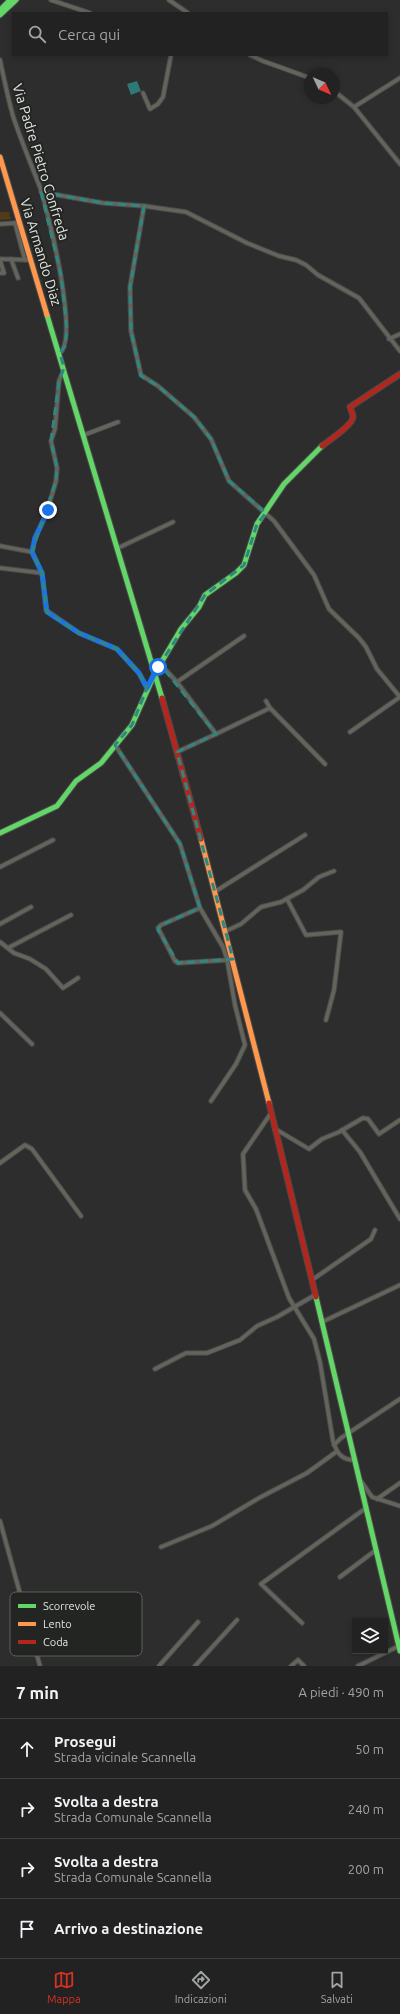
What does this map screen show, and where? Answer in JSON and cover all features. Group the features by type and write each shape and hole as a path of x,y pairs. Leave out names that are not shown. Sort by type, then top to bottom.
{"main road":[{"path":"0,10 10,0"},
{"path":"0,15 16,0"},
{"name":"Via Armando Diaz","path":"0,157 18,223 60,353 155,673 216,892 226,931 231,960 276,1129 399,1648"},
{"path":"0,833 57,806 72,785 101,764 132,724 147,688 160,664 181,629 199,607 204,595 236,573 244,565 257,524 266,513 284,484 314,452 345,428 352,420 350,407 400,374"}],"street":[{"path":"51,0 87,12"},
{"path":"169,0 187,12"},
{"path":"143,93 150,109 161,101 172,56"},
{"path":"252,56 304,76"},
{"name":"Via Padre Pietro Confreda","path":"0,60 13,116 41,192 61,275 67,325 66,342 60,353"},
{"path":"354,107 400,78"},
{"path":"340,96 354,107 400,164"},
{"path":"41,192 103,203 144,206 192,214 236,238 306,265 318,275 359,298 400,351"},
{"path":"144,206 130,287 131,331 141,375 144,379 158,386 194,416 211,439 229,481 266,513 284,533 314,575 329,609 359,638 366,647 377,669 400,697 350,732"},
{"path":"0,224 18,223 24,260"},
{"path":"0,273 4,273 0,259 31,260"},
{"path":"12,259 18,278"},
{"path":"389,338 400,334"},
{"path":"58,347 66,342"},
{"path":"64,368 59,381 55,430 51,441 57,468 56,481 46,514 35,538 32,552 42,573 47,612 79,633 117,649 139,673 147,688"},
{"path":"84,435 118,422"},
{"path":"118,548 173,522"},
{"path":"0,546 32,552"},
{"path":"0,568 42,573"},
{"path":"177,682 244,636"},
{"path":"160,664 177,682 216,734"},
{"path":"266,701 270,708 275,711 325,764"},
{"path":"177,752 270,708"},
{"path":"115,745 180,844 200,908 231,960 235,1005 246,1045 236,1064 211,1102"},
{"path":"216,892 304,835"},
{"path":"0,867 53,840"},
{"path":"226,931 241,924 261,907 279,903 303,890 320,877 334,871"},
{"path":"287,899 306,935 341,932 334,990 326,1020"},
{"path":"0,924 31,907"},
{"path":"200,908 161,925 158,928 175,961 178,963 231,960"},
{"path":"8,948 70,915"},
{"path":"0,942 46,969 63,988 78,978"},
{"path":"0,1013 32,1044"},
{"path":"272,1113 245,1149 243,1165 245,1190 256,1209 294,1307 306,1326 317,1350 336,1452 346,1460 355,1460"},
{"path":"276,1129 309,1149 322,1139 363,1118 367,1118 379,1134 400,1120"},
{"path":"342,1130 360,1152 400,1219"},
{"path":"0,1163 24,1145 32,1149 81,1216"},
{"path":"312,1280 371,1239 375,1230"},
{"path":"322,1322 400,1285"},
{"path":"155,1369 186,1353 207,1353 240,1340 257,1326 315,1295"},
{"path":"334,1445 341,1438 400,1399"},
{"path":"161,1547 212,1526 264,1495 307,1473 336,1452"},
{"path":"359,1478 372,1497 400,1506"},
{"path":"377,1499 400,1483"},
{"path":"302,1623 261,1584 366,1508"},
{"path":"0,1521 20,1592"},
{"path":"340,1577 376,1550"},
{"path":"195,1666 237,1620"},
{"path":"159,1666 198,1622"},
{"path":"358,1666 399,1648"},
{"path":"37,1656 40,1666"},
{"path":"292,1666 298,1660 304,1666"}],"highlighted area":[{"path":"41,192 103,203 144,206 130,287 131,331 141,376 158,386 194,417 211,439 229,481 266,513 257,524 244,565 205,595 160,664 216,734 177,752 233,959 178,963 158,930 161,925 200,908 180,844 115,745 132,725 147,688 139,673 117,649 79,633 47,612 42,573 32,552 56,481 57,468 51,441 59,381 64,368 60,353 65,346 67,330 61,275"}],"shaded area":[{"path":"0,212 9,212 11,219 0,220"}],"water":[{"path":"137,81 141,91 131,95 127,84"}],"traffic: fast":[{"path":"0,10 10,0"},
{"path":"0,15 16,0"},
{"path":"47,315 162,698"},
{"path":"0,833 57,806 76,781 101,763 132,725 155,673 181,629 199,607 205,595 236,573 244,565 257,524 284,484 322,446"},
{"path":"316,1297 400,1651"}],"traffic: slow":[{"path":"0,157 47,315"},
{"path":"201,839 269,1103"}],"traffic: jam":[{"path":"322,446 345,428 352,420 353,416 350,407 400,374"},
{"path":"162,698 201,839"},
{"path":"269,1103 316,1297"}],"route":[{"path":"48,510 38,530 32,552 40,566 42,573 47,612 79,633 117,649 139,673 147,688 158,667"}]}
